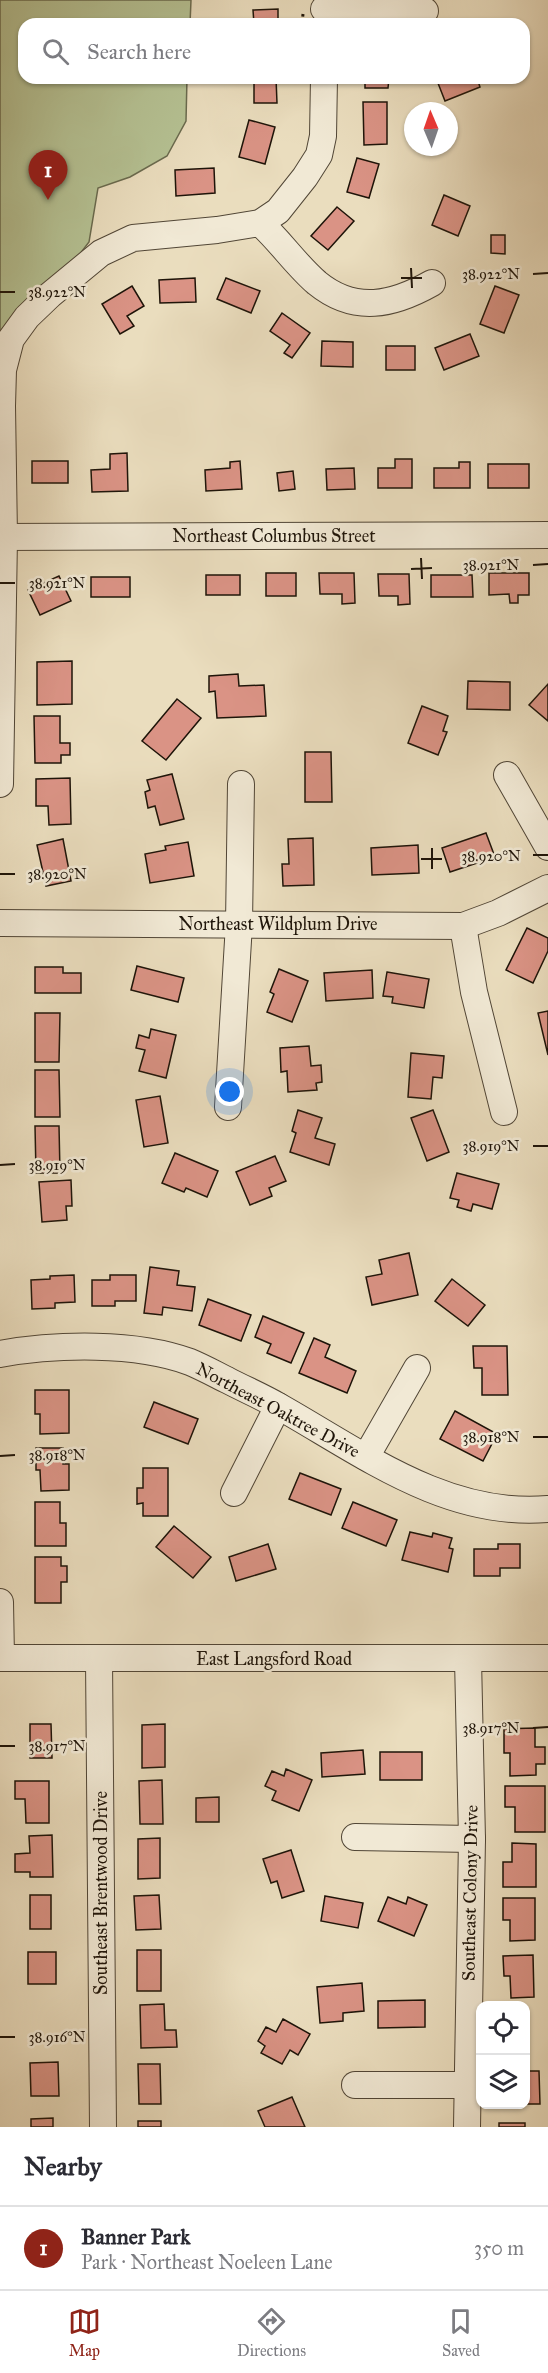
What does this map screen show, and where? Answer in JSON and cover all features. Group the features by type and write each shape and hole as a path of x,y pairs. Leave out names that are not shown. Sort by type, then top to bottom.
{"street":[{"path":"324,11 425,11"},
{"path":"0,784 3,370 11,339 27,317 101,253 133,238 217,230 260,223 278,211 319,155 323,136 324,84"},
{"path":"260,223 277,238 315,281 332,293 349,300 388,303 409,296 432,283"},
{"name":"Northeast Columbus Street","path":"2,537 548,535"},
{"path":"507,775 548,848"},
{"path":"228,1107 239,924 241,784"},
{"name":"Northeast Wildplum Drive","path":"0,923 463,926 498,913 548,888"},
{"path":"463,926 474,992 504,1112"},
{"name":"Northeast Oaktree Drive","path":"0,1354 36,1348 100,1347 149,1353 189,1362 278,1406 414,1483 470,1503 532,1510 548,1509"},
{"path":"366,1457 417,1368"},
{"path":"234,1493 278,1406"},
{"path":"0,1602 0,1658"},
{"name":"East Langsford Road","path":"0,1658 548,1658"},
{"name":"Southeast Brentwood Drive","path":"99,1659 103,2127"},
{"name":"Southeast Colony Drive","path":"467,2127 472,1839 468,1659"},
{"path":"356,1837 472,1839"},
{"path":"355,2085 466,2085"}],"green space":[{"path":"0,0 191,0 190,18 18,18 18,84 187,84 186,121 167,156 130,177 98,188 89,242 47,297 27,317 0,406"}],"building":[{"path":"278,9 278,18 254,18 253,10"},
{"path":"254,84 276,84 277,103 254,103"},
{"path":"365,84 388,84 388,88 365,88"},
{"path":"438,84 479,84 480,87 445,101"},
{"path":"363,102 387,102 387,144 364,145"},
{"path":"249,120 275,127 265,164 239,157"},
{"path":"357,158 379,164 369,198 347,192"},
{"path":"214,168 215,193 176,196 175,170"},
{"path":"444,195 470,206 458,236 432,225"},
{"path":"337,207 354,221 328,250 311,236"},
{"path":"491,235 505,235 505,254 491,253"},
{"path":"195,278 196,302 160,303 159,280"},
{"path":"226,278 260,291 251,313 217,299"},
{"path":"132,286 144,306 127,316 134,326 120,334 102,304"},
{"path":"495,286 519,295 504,333 480,324"},
{"path":"282,313 310,333 292,358 284,353 290,345 270,331"},
{"path":"470,334 479,356 444,370 435,348"},
{"path":"322,341 353,342 353,367 321,366"},
{"path":"386,346 415,346 415,370 386,370"},
{"path":"127,453 128,491 92,492 91,470 110,469 110,454"},
{"path":"395,459 412,459 412,488 378,488 378,468 395,468"},
{"path":"32,461 68,461 68,483 32,483"},
{"path":"240,461 242,489 206,491 205,470 230,468 230,462"},
{"path":"459,462 470,462 470,488 434,488 434,468 459,468"},
{"path":"488,464 529,464 529,488 488,488"},
{"path":"354,468 355,489 327,490 326,469"},
{"path":"293,471 295,489 279,491 277,473"},
{"path":"266,573 296,573 296,596 266,596"},
{"path":"319,573 354,573 355,603 342,604 342,594 320,594"},
{"path":"489,573 529,573 529,595 518,595 518,603 510,603 509,594 489,595"},
{"path":"378,574 409,574 410,604 398,605 398,596 379,596"},
{"path":"206,575 240,575 240,595 206,595"},
{"path":"431,575 472,575 473,597 431,597"},
{"path":"59,576 71,601 40,615 28,590"},
{"path":"91,577 130,577 130,597 91,597"},
{"path":"72,661 72,704 37,705 37,662"},
{"path":"238,674 239,686 264,685 266,716 217,718 215,691 209,692 209,676"},
{"path":"468,681 510,682 510,710 467,709"},
{"path":"548,684 548,721 529,705"},
{"path":"177,699 201,718 166,760 142,741"},
{"path":"422,706 448,716 443,731 447,732 438,755 408,743"},
{"path":"34,716 60,716 60,743 70,743 70,755 61,755 61,763 35,763"},
{"path":"305,752 331,752 332,802 305,802"},
{"path":"172,774 184,819 160,825 155,806 148,808 145,792 150,790 147,780"},
{"path":"70,778 71,824 49,825 48,806 36,806 36,779"},
{"path":"486,833 495,857 450,872 442,848"},
{"path":"313,838 314,885 283,886 282,864 289,864 288,839"},
{"path":"63,839 71,881 46,886 37,845"},
{"path":"188,842 194,876 150,883 145,854 166,850 165,846"},
{"path":"418,845 419,873 372,875 371,848"},
{"path":"527,928 548,938 548,951 533,983 506,970"},
{"path":"137,966 184,978 178,1002 131,990"},
{"path":"35,967 63,967 63,973 81,973 81,993 35,993"},
{"path":"279,969 308,981 292,1022 267,1012 274,994 270,992"},
{"path":"372,970 373,998 326,1001 324,973"},
{"path":"387,972 429,979 424,1008 392,1003 393,997 383,996"},
{"path":"548,1011 548,1055 538,1013"},
{"path":"35,1013 60,1013 59,1062 35,1062"},
{"path":"151,1029 176,1035 166,1078 139,1071 145,1050 136,1048 139,1035 149,1038"},
{"path":"309,1046 311,1066 321,1065 322,1082 316,1083 317,1090 288,1092 287,1071 281,1072 280,1048"},
{"path":"411,1053 444,1056 442,1078 433,1077 431,1099 408,1097"},
{"path":"35,1070 59,1070 60,1117 35,1117"},
{"path":"160,1096 168,1143 144,1147 136,1100"},
{"path":"298,1110 322,1118 315,1138 335,1144 329,1165 290,1152 296,1133 292,1131"},
{"path":"433,1110 449,1152 427,1161 411,1118"},
{"path":"35,1126 59,1126 60,1173 36,1173"},
{"path":"175,1153 218,1171 207,1197 186,1188 184,1192 162,1183"},
{"path":"275,1156 286,1181 269,1188 272,1196 250,1205 236,1172"},
{"path":"457,1173 499,1184 492,1209 473,1204 471,1211 457,1207 459,1200 450,1198"},
{"path":"71,1180 72,1206 66,1206 67,1220 42,1222 39,1182"},
{"path":"409,1253 418,1295 372,1305 366,1277 382,1274 379,1260"},
{"path":"150,1267 179,1271 177,1285 195,1287 192,1311 163,1307 162,1315 144,1313"},
{"path":"74,1275 75,1302 55,1303 55,1308 32,1309 31,1280"},
{"path":"110,1275 136,1275 136,1301 115,1301 115,1306 92,1306 92,1280 110,1280"},
{"path":"452,1279 485,1305 468,1326 435,1301"},
{"path":"208,1299 251,1315 241,1341 199,1325"},
{"path":"263,1316 304,1333 291,1363 267,1353 271,1344 255,1337"},
{"path":"314,1338 330,1345 325,1357 356,1371 347,1393 299,1373"},
{"path":"473,1346 507,1346 508,1395 482,1395 482,1368 474,1368"},
{"path":"35,1390 69,1390 69,1433 40,1434 40,1414 35,1414"},
{"path":"154,1402 198,1419 188,1444 144,1427"},
{"path":"455,1411 497,1434 483,1461 440,1439"},
{"path":"36,1448 63,1448 63,1464 69,1464 69,1490 41,1491 40,1470 36,1470"},
{"path":"143,1468 168,1468 168,1516 143,1516 143,1503 137,1504 137,1488 143,1488"},
{"path":"300,1473 341,1489 331,1515 289,1499"},
{"path":"35,1502 60,1502 60,1523 66,1523 66,1546 35,1546"},
{"path":"353,1502 397,1520 386,1546 342,1528"},
{"path":"174,1526 211,1557 193,1578 156,1547"},
{"path":"410,1532 432,1537 433,1533 452,1538 449,1548 453,1549 448,1572 402,1560"},
{"path":"268,1544 276,1569 236,1581 229,1557"},
{"path":"498,1544 520,1544 520,1568 500,1568 500,1576 474,1576 474,1549 498,1549"},
{"path":"35,1557 61,1557 61,1566 67,1566 67,1582 61,1582 61,1603 35,1603"},
{"path":"30,1724 51,1724 52,1758 30,1758"},
{"path":"165,1724 165,1767 142,1768 142,1725"},
{"path":"535,1728 535,1747 545,1747 545,1764 536,1764 536,1775 510,1776 510,1753 504,1753 504,1729"},
{"path":"363,1750 365,1774 322,1777 321,1753"},
{"path":"380,1752 422,1752 422,1780 380,1780"},
{"path":"286,1769 312,1780 299,1811 272,1800 276,1791 265,1786 272,1771 284,1776"},
{"path":"162,1780 163,1824 140,1824 139,1781"},
{"path":"15,1781 49,1781 49,1823 26,1823 25,1799 15,1799"},
{"path":"505,1786 545,1786 545,1832 515,1832 515,1807 505,1807"},
{"path":"219,1797 219,1822 196,1822 196,1798"},
{"path":"52,1835 53,1877 30,1877 30,1872 15,1872 15,1854 30,1853 29,1836"},
{"path":"160,1838 160,1878 138,1879 138,1839"},
{"path":"512,1843 536,1844 536,1887 503,1887 503,1862 512,1862"},
{"path":"291,1850 304,1891 282,1898 277,1881 271,1883 263,1859"},
{"path":"30,1895 51,1895 51,1929 30,1929"},
{"path":"159,1895 161,1929 136,1930 134,1896"},
{"path":"325,1896 363,1903 358,1928 321,1921"},
{"path":"388,1897 406,1904 408,1897 427,1905 414,1936 378,1921"},
{"path":"503,1898 535,1898 535,1940 510,1941 510,1920 503,1920"},
{"path":"137,1950 161,1950 161,1991 137,1991"},
{"path":"28,1952 56,1952 56,1984 28,1984"},
{"path":"533,1955 534,1997 511,1998 510,1976 504,1976 503,1956"},
{"path":"362,1983 364,2011 343,2013 343,2021 320,2023 317,1987"},
{"path":"425,2000 425,2027 378,2028 378,2001"},
{"path":"164,2004 165,2030 176,2030 177,2047 141,2048 140,2005"},
{"path":"283,2019 310,2034 298,2055 290,2050 282,2064 261,2053 265,2046 258,2041 266,2027 276,2032"},
{"path":"58,2062 59,2096 31,2096 30,2063"},
{"path":"138,2064 160,2064 161,2104 139,2104"},
{"path":"530,2071 539,2071 540,2104 530,2104"},
{"path":"292,2097 305,2127 265,2127 258,2111"},
{"path":"53,2118 53,2127 31,2127 31,2119"},
{"path":"138,2121 161,2121 161,2127 138,2127"},
{"path":"499,2123 525,2123 525,2127 499,2127"}],"place":[{"name":"Banner Park","path":"48,200"}]}
